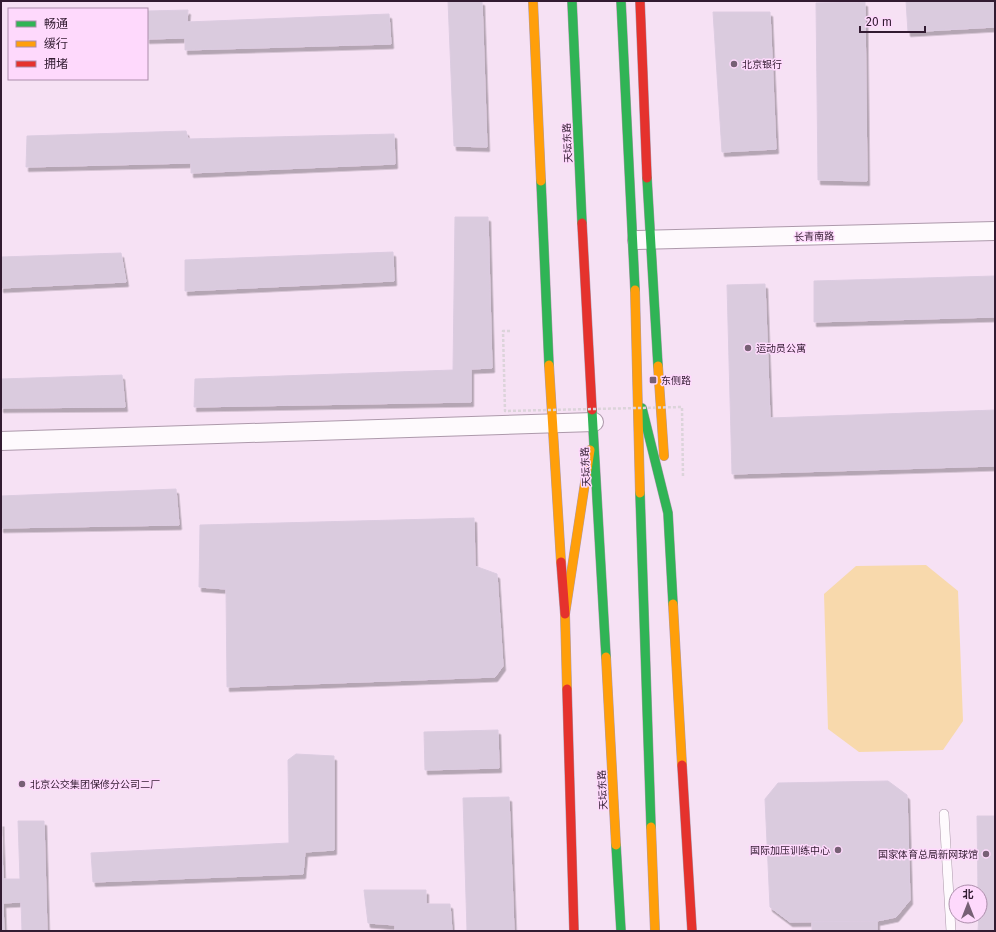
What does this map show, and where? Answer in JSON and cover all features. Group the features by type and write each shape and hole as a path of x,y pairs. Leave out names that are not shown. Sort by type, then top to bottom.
{"street":[{"path":"533,1 551,423 565,614 574,931"},
{"name":"天坛东路","path":"572,1 582,222 621,931"},
{"path":"621,1 641,240 668,513 692,931"},
{"path":"640,1 641,240 635,298 636,384 655,931"},
{"name":"长青南路","path":"641,240 995,231"},
{"path":"636,384 668,513"},
{"path":"1,440 594,422 565,614"}],"lane":[{"path":"944,814 951,931"}],"path":[{"path":"510,331 503,331 505,411 682,407 683,478"}],"shaded area":[{"path":"926,565 958,591 963,721 943,750 859,752 828,729 824,594 856,566"}],"building":[{"path":"448,1 482,1 487,147 454,146"},
{"path":"906,1 995,1 995,27 908,32"},
{"path":"865,2 867,181 818,180 816,3"},
{"path":"188,10 187,22 389,14 391,44 185,50 185,38 148,39 148,11"},
{"path":"713,12 770,12 776,149 722,152"},
{"path":"186,131 188,139 394,134 395,164 191,173 191,163 26,167 27,136"},
{"path":"455,217 488,217 492,368 471,369 471,402 194,407 195,379 453,370"},
{"path":"393,252 394,281 185,291 185,260"},
{"path":"121,253 126,282 1,288 1,257"},
{"path":"995,276 995,317 814,322 814,281"},
{"name":"运动员公寓","path":"765,284 770,418 995,410 995,466 732,474 727,285"},
{"path":"122,375 125,407 1,408 1,379"},
{"path":"176,489 179,525 1,528 1,496"},
{"path":"474,518 475,566 497,574 503,666 495,677 227,687 226,589 199,587 200,525"},
{"path":"498,730 499,768 425,770 424,732"},
{"path":"296,754 334,756 334,850 305,852 303,874 93,882 91,853 289,843 288,760"},
{"name":"国际加压训练中心","path":"888,781 907,795 910,900 896,917 877,921 790,922 770,907 765,799 778,783"},
{"path":"509,797 514,931 467,931 463,798"},
{"name":"国家体育总局新网球馆","path":"977,816 995,816 995,931 978,931 978,924 988,924 988,884 978,884"},
{"path":"18,821 44,821 47,931 22,931 21,902 3,903 4,931 1,931 1,822 3,879 20,879"},
{"path":"364,890 426,890 426,904 450,904 452,931 395,931 395,925 368,923"},
{"path":"877,921 877,931 812,931 812,922"}],"traffic: fast":[{"path":"572,1 582,223"},
{"path":"621,1 635,290"},
{"path":"647,178 658,366"},
{"path":"541,181 549,365"},
{"path":"642,408 668,513 673,604"},
{"path":"592,410 606,657"},
{"path":"640,493 651,827"},
{"path":"616,845 621,931"}],"traffic: slow":[{"path":"533,1 541,181"},
{"path":"635,290 640,493"},
{"path":"549,365 561,562"},
{"path":"658,366 664,456"},
{"path":"567,689 565,614 590,450"},
{"path":"673,604 682,765"},
{"path":"606,657 616,845"},
{"path":"651,827 655,931"}],"traffic: jam":[{"path":"640,1 647,178"},
{"path":"582,223 592,410"},
{"path":"561,562 565,614"},
{"path":"567,689 574,931"},
{"path":"682,765 692,931"}],"place":[{"name":"北京银行","path":"734,64"},
{"name":"运动员公寓","path":"748,348"},
{"name":"东侧路","path":"653,380"},
{"name":"北京公交集团保修分公司二厂","path":"22,784"},
{"name":"国际加压训练中心","path":"838,850"},
{"name":"国家体育总局新网球馆","path":"986,854"}]}
